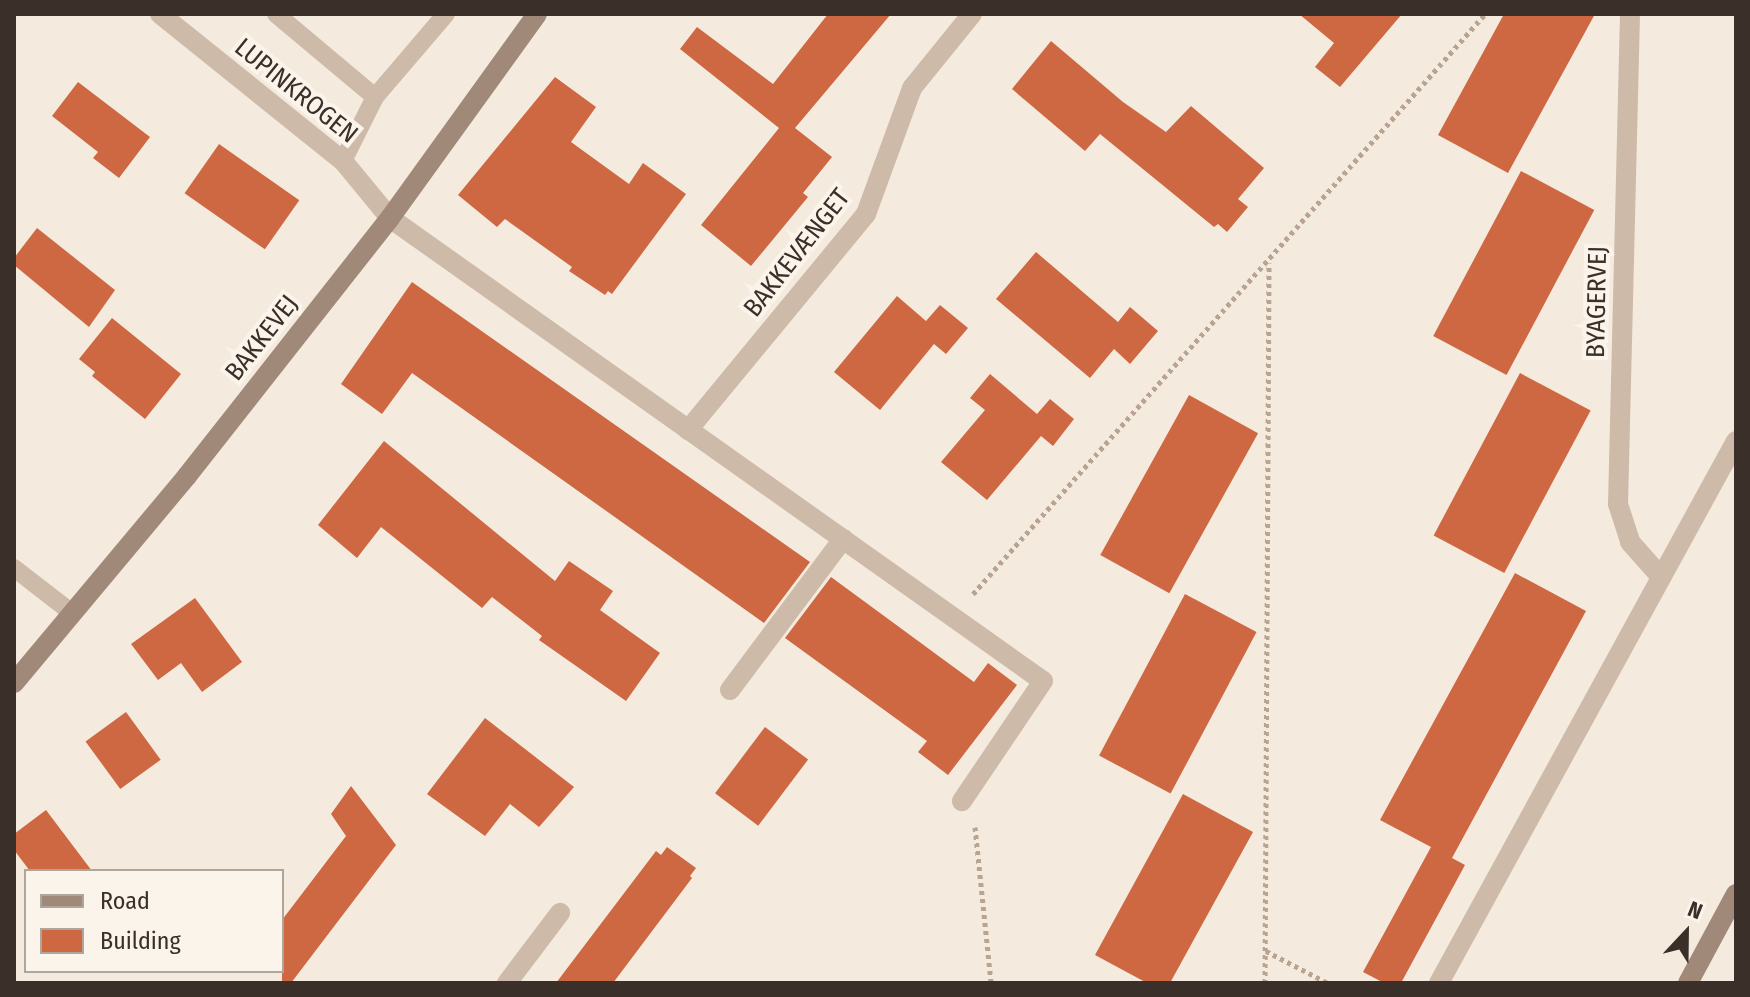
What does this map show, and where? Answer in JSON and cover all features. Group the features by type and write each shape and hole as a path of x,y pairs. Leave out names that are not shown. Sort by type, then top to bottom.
{"street":[{"name":"LUPINKROGEN","path":"160,14 343,161 390,218"},
{"name":"BAKKEVEJ","path":"14,683 187,476 390,218 537,14"},
{"name":"BAKKEVÆNGET","path":"688,430 866,214 912,88 972,14"},
{"name":"BYAGERVEJ","path":"1630,14 1618,504 1630,542 1661,577"},
{"path":"390,218 1043,681 962,801"},
{"path":"1439,983 1736,441"},
{"path":"730,690 843,539"},
{"path":"1688,983 1736,894"},
{"path":"507,983 560,913"}],"lane":[{"path":"276,14 375,97"},
{"path":"343,161 375,97 446,14"},
{"path":"14,568 71,612"}],"path":[{"path":"954,615 1485,14"},
{"path":"1265,983 1269,262"},
{"path":"962,801 978,833 991,983"},
{"path":"1266,951 1328,983"}],"building":[{"path":"828,14 891,14 795,128 832,157 803,193 808,197 751,266 701,225 779,128 680,49 697,27 773,84"},
{"path":"1299,14 1402,14 1340,87 1315,67 1334,43"},
{"path":"1504,14 1595,14 1508,173 1438,135"},
{"path":"1051,41 1123,102 1166,132 1191,106 1264,168 1238,199 1248,207 1227,232 1218,224 1214,227 1100,134 1085,151 1012,89"},
{"path":"555,77 596,107 571,142 629,184 643,163 686,194 612,294 608,291 605,295 569,271 572,267 505,219 497,227 458,195"},
{"path":"78,82 150,137 119,178 93,158 98,152 52,116"},
{"path":"219,144 299,200 265,249 185,193"},
{"path":"1521,171 1594,210 1506,375 1433,336"},
{"path":"37,228 115,290 89,327 14,265 14,258"},
{"path":"1036,252 1118,322 1130,307 1158,331 1130,364 1114,349 1090,378 996,299"},
{"path":"412,282 810,562 764,623 412,373 382,414 341,384"},
{"path":"897,296 926,321 940,305 968,328 946,354 934,344 880,410 834,372"},
{"path":"112,318 181,374 145,419 92,376 95,372 79,359"},
{"path":"1520,373 1591,411 1504,573 1434,535"},
{"path":"990,374 1037,414 1050,399 1074,419 1053,446 1041,436 987,500 941,462 985,410 970,398"},
{"path":"1189,395 1258,433 1169,593 1100,555"},
{"path":"384,441 555,581 569,561 613,591 600,610 660,653 626,701 539,640 542,636 492,597 482,608 381,527 357,558 318,525"},
{"path":"1515,573 1586,611 1452,858 1465,865 1401,983 1384,983 1363,972 1431,847 1380,820"},
{"path":"831,577 974,682 988,663 1017,685 948,775 918,752 927,741 785,638"},
{"path":"1185,594 1257,632 1171,794 1099,756"},
{"path":"195,598 242,662 202,692 181,663 158,680 131,644"},
{"path":"126,712 161,760 120,789 86,741"},
{"path":"485,718 574,787 539,827 510,804 485,836 427,794"},
{"path":"765,727 808,759 758,826 715,793"},
{"path":"351,786 396,845 291,983 282,983 284,917 346,836 331,814"},
{"path":"1183,794 1253,832 1170,983 1147,983 1095,955"},
{"path":"46,810 90,869 28,869 14,850 14,834"},
{"path":"667,847 696,868 690,876 692,878 613,983 556,983 656,851 661,855"}]}
